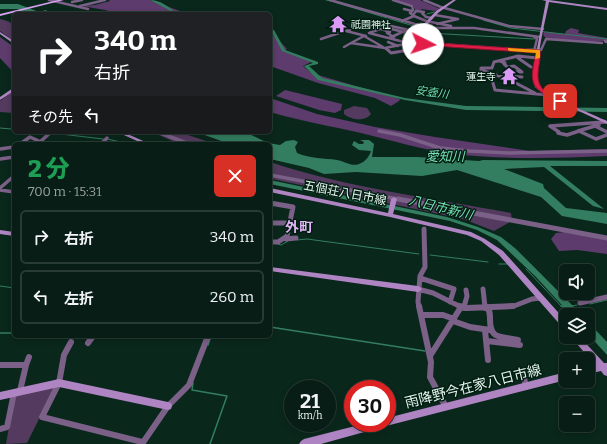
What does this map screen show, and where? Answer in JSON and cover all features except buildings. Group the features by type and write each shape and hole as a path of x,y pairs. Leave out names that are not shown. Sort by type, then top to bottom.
{"main road":[{"path":"12,12 62,0"},
{"path":"423,28 444,7 455,0"},
{"path":"606,123 539,89 536,85 533,68 537,58 536,51 543,29 547,0 607,9"},
{"path":"0,15 12,12"},
{"path":"0,34 12,42"},
{"path":"0,99 12,90"},
{"path":"125,134 143,142"},
{"name":"五個荘八日市線","path":"272,190 454,228 483,240 501,253 559,318"},
{"path":"390,214 394,200"},
{"path":"0,232 12,234"},
{"path":"272,269 418,289"},
{"path":"582,344 606,368"},
{"path":"595,369 606,368"},
{"name":"雨降野今在家八日市線","path":"396,420 559,378"},
{"path":"0,396 59,382 168,406"},
{"path":"304,444 349,432"}],"street":[{"path":"49,0 88,9"},
{"path":"82,0 73,4 89,0 95,2"},
{"path":"80,6 104,0"},
{"path":"330,0 423,28 435,30 460,28 533,37 537,38 536,51"},
{"path":"393,0 411,5 413,11 410,13 420,15 442,26"},
{"path":"424,0 509,26 543,29"},
{"path":"404,10 413,11 442,26"},
{"path":"402,21 420,15"},
{"path":"447,17 458,19 442,26 431,20 447,17"},
{"path":"442,26 447,17"},
{"path":"442,26 444,23 451,24"},
{"path":"321,39 366,24 390,33 392,38"},
{"path":"409,30 391,26 369,33 392,38 423,50 423,28"},
{"path":"398,46 388,42 392,38 409,30 442,26 456,28 480,28 540,37"},
{"path":"386,28 404,32"},
{"path":"384,37 395,30"},
{"path":"345,31 366,36 364,36 391,53 399,53 418,48"},
{"path":"344,47 364,36"},
{"path":"412,47 423,44 536,51 541,50 546,39 602,43"},
{"path":"351,43 385,48 405,44"},
{"path":"535,93 520,86 514,80 481,70 481,68 492,68 494,62 516,57 537,58"},
{"path":"516,57 533,68"},
{"path":"500,61 513,72 515,76 514,80"},
{"path":"508,67 514,66 519,69 533,68"},
{"path":"506,72 522,72 519,69"},
{"path":"490,73 495,90 547,94"},
{"path":"508,76 522,76"},
{"path":"554,103 560,101"},
{"path":"606,123 564,135 558,133 559,132 550,126 566,124 606,123"},
{"path":"566,124 596,139 607,134"},
{"path":"595,126 607,134"},
{"path":"379,131 400,135 440,148 469,151 516,154 607,151"},
{"path":"43,142 49,134"},
{"path":"163,134 184,142"},
{"path":"22,142 28,136 31,136 40,142"},
{"path":"103,142 107,138"},
{"path":"0,149 12,147"},
{"path":"0,159 12,158"},
{"path":"272,174 394,200 607,238"},
{"path":"0,189 12,178"},
{"path":"0,189 12,192"},
{"path":"272,203 293,207 290,223 291,229 286,239"},
{"path":"272,223 290,223"},
{"path":"424,229 425,267 420,278 418,302 427,347 432,362 430,377 446,407"},
{"path":"272,242 279,243 286,239 296,238"},
{"path":"420,278 454,289 450,302"},
{"path":"418,289 433,293 463,307 514,306 532,299 541,298"},
{"path":"483,289 486,307 490,311 487,330 488,360"},
{"path":"430,356 463,307 467,296 466,290"},
{"path":"580,303 607,297"},
{"path":"421,315 443,315 453,320 487,330 494,335 519,343 487,341"},
{"path":"88,342 91,338"},
{"path":"70,342 64,355 59,382 42,417 142,443 168,406 189,385 207,338"},
{"path":"0,429 6,427 28,358"},
{"path":"0,366 26,365"},
{"path":"526,387 523,373 530,368"}],"shaded area":[{"path":"109,0 150,0 183,12 112,12 82,6 95,5 110,1"},
{"path":"395,0 420,0 440,9 435,11 421,9 422,11 415,10 413,5"},
{"path":"0,4 18,4 39,12 22,12 19,9 0,9"},
{"path":"0,19 9,22 12,25 12,40 0,31"},
{"path":"571,28 579,30 578,33 607,38 607,41 585,42 546,38 543,35 544,32 565,34 566,31"},
{"path":"272,33 287,49 285,50 311,62 303,66 311,73 400,99 391,106 375,98 318,83 272,67"},
{"path":"0,37 12,46 12,71 0,58"},
{"path":"285,90 342,104 341,110 335,113 319,110 276,96"},
{"path":"12,92 12,113 0,112 0,101"},
{"path":"272,99 317,114 375,127 530,151 607,149 607,156 513,158 475,156 432,150 272,113"},
{"path":"354,106 367,108 371,114 368,117 358,119 350,118 344,114 344,110"},
{"path":"156,134 185,134 209,142 174,142"},
{"path":"202,134 249,134 266,142 224,142"},
{"path":"294,140 298,142 295,147 297,153 312,157 337,160 354,165 365,161 371,151 359,150 352,145 354,141 359,144 363,144 364,142 360,140 369,140 374,144 372,157 417,157 479,161 607,161 607,166 550,166 604,209 593,206 544,167 504,169 543,184 544,188 566,208 607,213 607,224 562,216 541,197 457,170 422,176 356,172 324,174 309,168 272,159 272,144 280,145 286,141"},
{"path":"272,163 359,186 511,213 512,221 494,231 463,219 272,179"},
{"name":"八日市新川","path":"272,180 447,217 478,227 501,237 516,249 559,292 559,300 567,300 575,308 565,308 536,277 497,240 477,230 450,221 272,184"},
{"path":"565,232 607,240 607,254 577,250 559,251 551,239 556,233"},
{"path":"595,329 607,342 607,355 595,342"},
{"path":"56,385 27,443 6,444 15,393"}],"waterway":[{"name":"安壺川","path":"152,0 170,9 172,12"},
{"path":"326,0 331,1"},
{"path":"334,2 417,27"},
{"path":"427,14 434,12"},
{"path":"483,20 511,28 607,39"},
{"path":"424,29 427,30 428,33 534,39"},
{"name":"安壺川","path":"272,31 283,50"},
{"name":"安壺川","path":"285,51 317,63 306,66 320,79 405,99 466,108 607,110"},
{"path":"0,128 11,129"},
{"path":"60,134 103,139"},
{"path":"107,139 121,142"},
{"path":"297,240 307,239 419,254"},
{"path":"278,244 281,245 288,241"},
{"path":"430,255 488,262"},
{"path":"499,264 507,264"},
{"path":"526,269 561,306"},
{"path":"0,286 12,288"},
{"path":"590,304 607,300"},
{"path":"572,306 577,305"},
{"name":"八日市新川","path":"561,306 565,307 562,307 561,306"},
{"path":"272,327 425,351"},
{"path":"0,333 12,333"},
{"path":"208,345 210,338"},
{"path":"193,383 192,390 227,396 210,444"}],"slow traffic":[{"path":"510,49 538,51 537,58"}],"place":[{"name":"祇園神社","path":"338,24"},
{"name":"蓮生寺","path":"509,76"}],"district":[{"name":"外町","path":"299,227"}],"route":[{"path":"423,44 538,51 535,68 536,85 543,92 560,101"}],"water label":[{"name":"愛知川","path":"445,156"}]}
